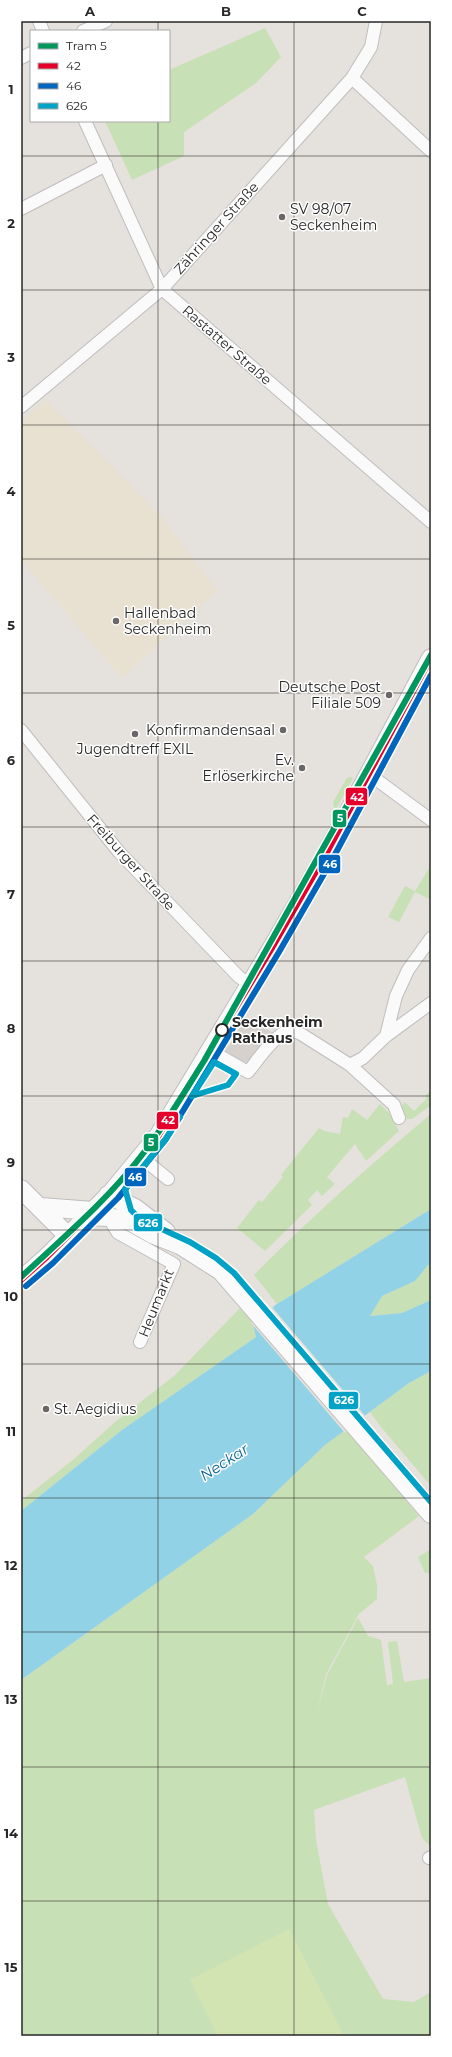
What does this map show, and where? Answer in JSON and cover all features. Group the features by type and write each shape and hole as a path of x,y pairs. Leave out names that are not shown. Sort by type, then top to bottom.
{"main road":[{"path":"21,1280 68,1236 96,1215 112,1191 159,1135 251,984 325,856 431,658"},
{"path":"128,1173 132,1214"},
{"path":"21,1189 41,1207 68,1236"},
{"path":"112,1191 132,1214"},
{"path":"41,1207 96,1215 132,1214 158,1224 180,1245 229,1278 429,1511"}],"street":[{"path":"85,30 106,21"},
{"name":"Zähringer Straße","path":"21,406 162,289 352,78 371,48 376,21"},
{"path":"21,58 30,54"},
{"path":"352,78 431,151"},
{"name":"Rastatter Straße","path":"85,122 162,289 431,522"},
{"path":"21,209 106,165"},
{"name":"Freiburger Straße","path":"21,730 119,852 239,977 251,984"},
{"path":"369,774 431,820"},
{"path":"386,1036 396,996 408,970 431,938"},
{"path":"350,1065 363,1058 386,1036 431,1003"},
{"path":"211,1051 248,1072 283,1033 292,1031 301,1034 350,1065 394,1105 399,1118"},
{"path":"141,1157 168,1179"},
{"path":"130,1241 127,1231 132,1214"},
{"name":"Heumarkt","path":"96,1215 130,1241 174,1264 140,1342"}],"shaded area":[{"path":"46,400 160,515 217,591 122,678 21,560 21,421"},
{"path":"246,1017 275,1034 246,1065 223,1055 220,1049 224,1043 229,1046"}],"green space":[{"path":"265,28 281,57 256,83 184,132 184,156 132,180 105,122 170,122 170,70"},
{"path":"347,778 353,778 336,809 333,802"},
{"path":"431,865 431,900 415,892 399,922 388,917 405,886 415,891"},
{"path":"431,1090 431,1105 412,1119 407,1119 401,1106 405,1102 414,1111 427,1098 425,1096"},
{"path":"380,1104 390,1114 399,1131 366,1161 355,1144 327,1177 335,1184 322,1196 317,1190 308,1200 312,1205 265,1251 237,1228 259,1200 262,1202 283,1177 281,1175 319,1128 324,1131 340,1134 343,1117 348,1118 352,1109 367,1120"},
{"path":"431,1114 431,1209 277,1304 254,1275 341,1192"},
{"path":"428,1265 431,1265 431,1300 402,1313 369,1316 382,1296 415,1281"},
{"path":"240,1308 253,1323 256,1337 122,1430 21,1511 21,1501 74,1459 115,1422 174,1376"},
{"path":"431,1371 431,1486 370,1412 409,1383"},
{"path":"346,1429 419,1516 364,1557 373,1566 377,1585 377,1599 359,1614 326,1674 317,1713 327,1675 358,1618 368,1636 381,1640 387,1685 393,1684 388,1642 397,1641 404,1682 431,1678 431,1847 422,1838 405,1777 314,1810 316,1840 328,1904 383,1999 414,2002 431,1992 431,2036 21,2036 21,1680 253,1514 325,1445"},
{"path":"431,1549 431,1573 425,1573 418,1557"},
{"path":"289,1929 344,2036 218,2036 190,1980"}],"water":[{"name":"Neckar","path":"431,1209 431,1265 428,1265 415,1281 382,1296 370,1316 402,1313 431,1300 431,1371 409,1383 325,1445 253,1514 21,1680 21,1511 122,1430 256,1337 253,1323 277,1304"}],"pier":[{"path":"271,1306 366,1417 345,1433 251,1323"}],"tram line":[{"name":"5","path":"21,1277 86,1217 117,1185 145,1151 168,1118 204,1061 431,655"}],"transit line":[{"name":"42","path":"21,1280 47,1257 112,1192 159,1135 272,948 325,856 431,658"},
{"name":"46","path":"26,1286 53,1263 118,1198 166,1139 279,952 332,860 431,675"},
{"name":"626","path":"214,1062 236,1074 228,1085 192,1096 214,1062"},
{"name":"626","path":"180,1117 165,1140 125,1189 131,1210 140,1219 190,1242 216,1258 234,1273 431,1502"}],"place":[{"name":"SV 98/07 Seckenheim","path":"282,217"},
{"name":"Hallenbad Seckenheim","path":"116,621"},
{"name":"Deutsche Post Filiale 509","path":"389,695"},
{"name":"Konfirmandensaal","path":"283,730"},
{"name":"Jugendtreff EXIL","path":"135,734"},
{"name":"Ev. Erlöserkirche","path":"302,768"},
{"name":"Seckenheim Rathaus","path":"222,1030"},
{"name":"St. Aegidius","path":"46,1409"}]}
